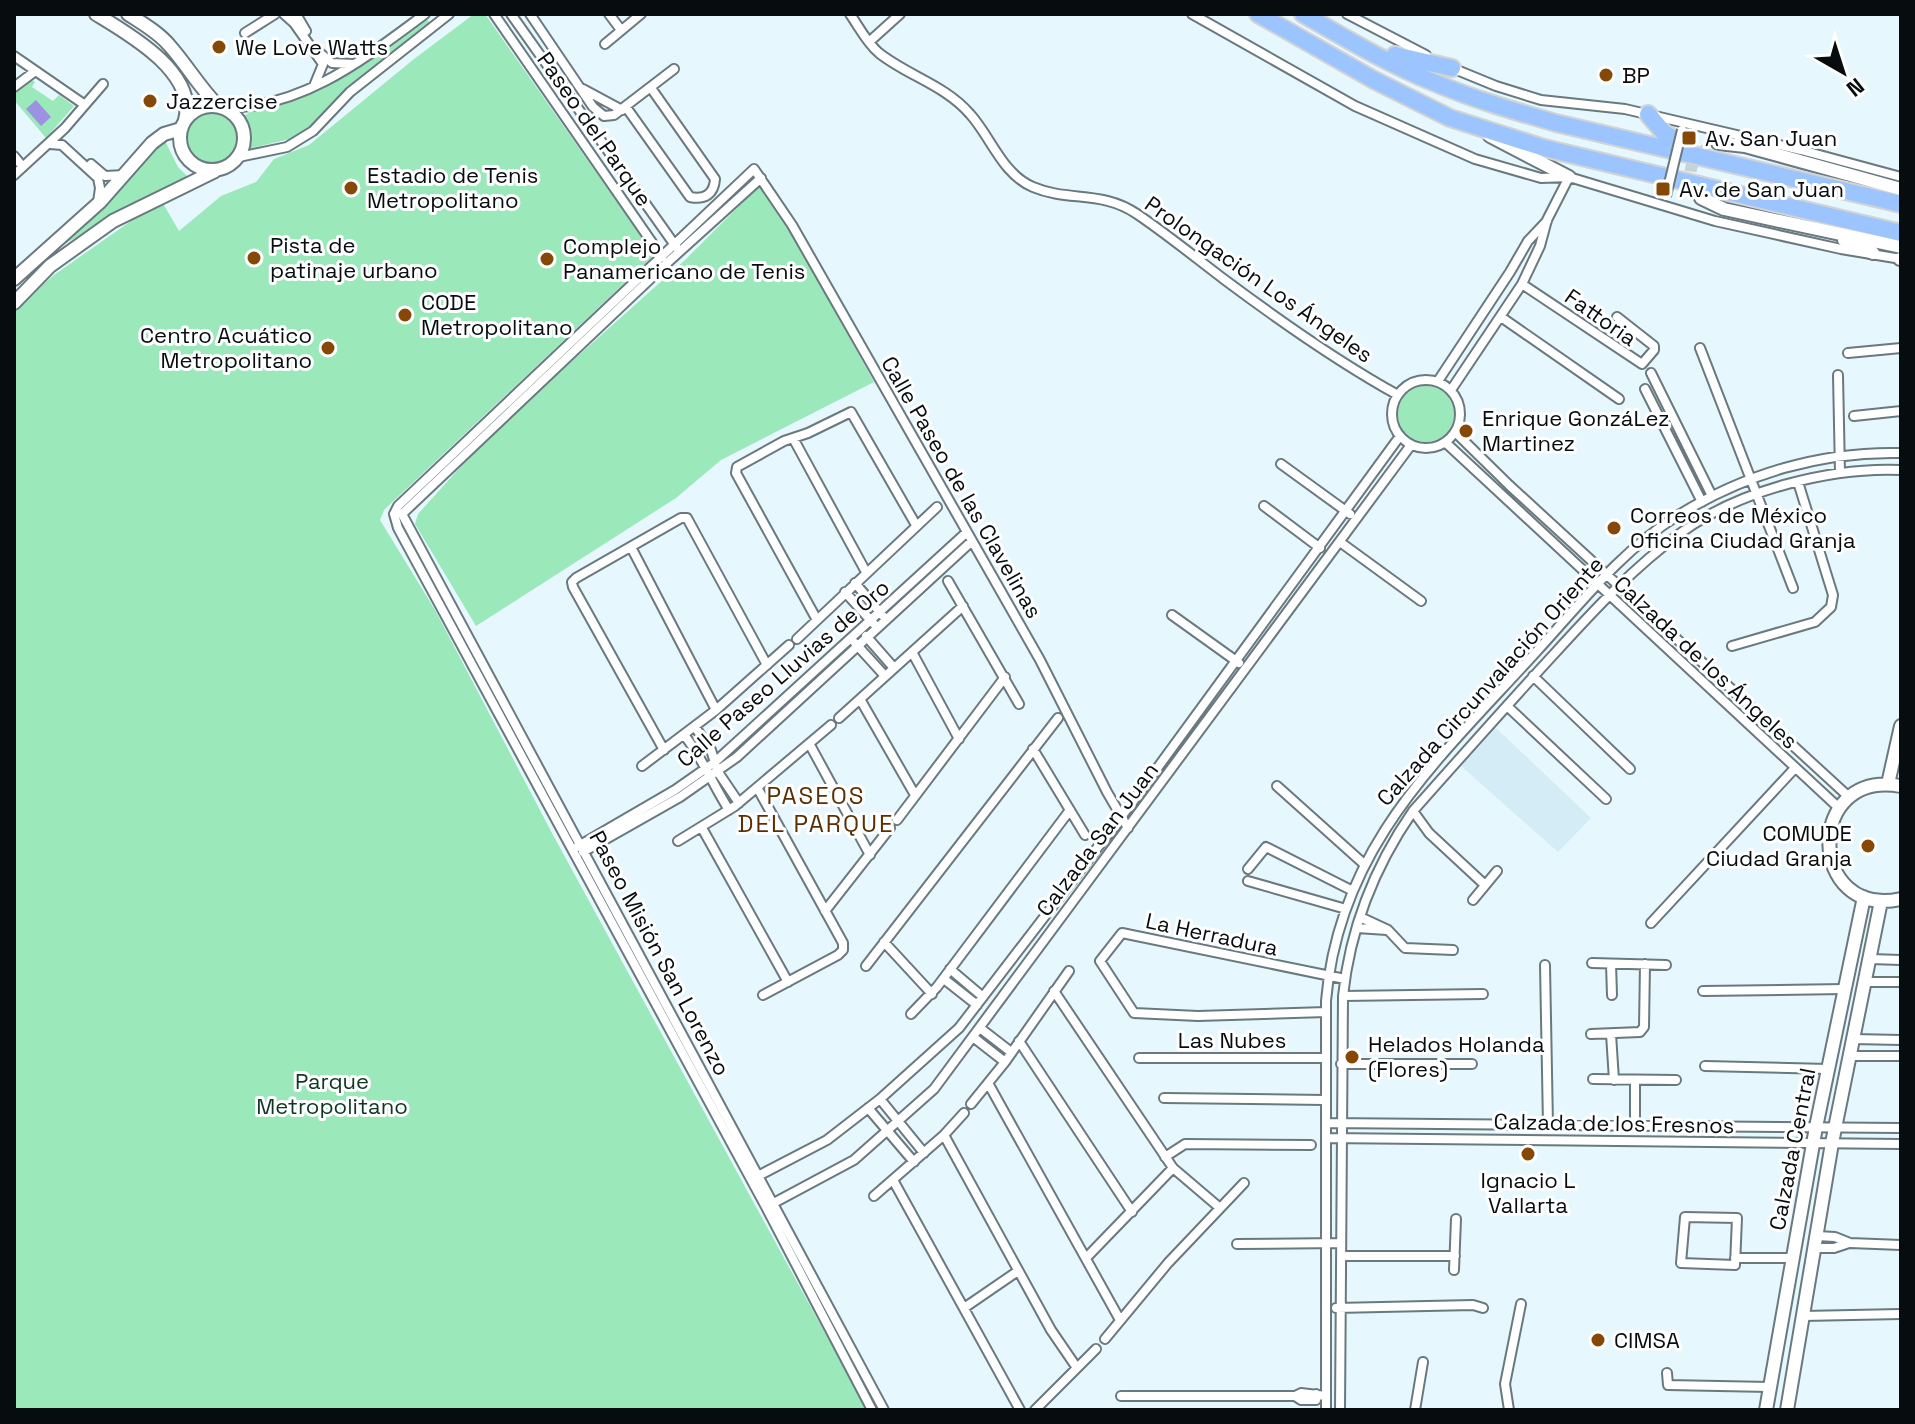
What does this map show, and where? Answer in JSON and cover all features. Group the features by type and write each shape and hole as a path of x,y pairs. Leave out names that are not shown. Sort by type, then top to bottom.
{"highway":[{"path":"1258,14 1374,80 1450,118 1544,148 1901,233"},
{"path":"1303,14 1432,82 1502,107 1556,123 1901,204"},
{"path":"1319,14 1398,56 1452,68"},
{"path":"1648,114 1664,133 1703,157"}],"street":[{"path":"96,14 145,44 160,58 187,101 180,147 189,162 197,168 215,171"},
{"path":"14,303 60,258 113,221 230,166 239,157 244,141 242,125 231,112 200,88 169,44 128,14"},
{"path":"253,14 260,23"},
{"path":"245,33 275,14"},
{"path":"284,14 325,62 355,64"},
{"path":"296,14 325,62"},
{"path":"26,289 14,278 97,204 152,143 183,124 199,108 272,103 312,89 355,64 425,14"},
{"path":"239,157 287,147 313,131 350,92 449,14"},
{"name":"Paseo del Parque","path":"494,14 664,259"},
{"name":"Paseo del Parque","path":"511,14 677,247"},
{"name":"Paseo del Parque","path":"530,14 593,107 604,116 614,115 624,108"},
{"path":"609,14 621,30"},
{"path":"605,44 641,14"},
{"name":"Prolongación Los Ángeles","path":"850,14 880,53 938,87 963,106 1020,180 1033,187 1097,196 1123,205 1228,282 1365,376 1398,395"},
{"path":"869,42 900,14"},
{"path":"1192,14 1343,99 1429,141 1517,172 1541,178 1569,177"},
{"path":"1347,14 1452,68 1541,100 1625,109 1901,177"},
{"path":"14,56 85,105"},
{"path":"312,89 325,62"},
{"path":"651,88 715,179 709,194 690,197 624,108 674,69"},
{"path":"14,87 34,72"},
{"path":"14,175 65,128 103,84"},
{"path":"570,126 582,116"},
{"path":"1474,126 1569,177 1715,221 1901,259"},
{"path":"65,128 65,140 101,174 110,177 126,174"},
{"path":"1666,196 1682,130"},
{"path":"49,144 60,143 98,178 97,204"},
{"path":"1718,143 1745,146 1901,189"},
{"path":"14,156 23,167"},
{"name":"Calle Paseo de las Clavelinas","path":"677,247 754,169 792,225 1040,660 1128,828"},
{"path":"1451,390 1522,284 1540,246 1547,220 1569,177"},
{"path":"398,514 406,498 664,259 761,178"},
{"path":"1701,198 1724,209 1901,247"},
{"path":"1438,381 1528,241 1547,220"},
{"path":"1815,228 1873,253"},
{"name":"Fattoria","path":"1522,284 1636,363 1642,364 1654,346 1617,317"},
{"path":"1501,317 1619,399"},
{"path":"1700,348 1793,588"},
{"path":"1848,353 1901,348"},
{"path":"1651,373 1712,496"},
{"path":"1838,375 1840,473"},
{"path":"1420,380 1438,381 1451,390 1460,410 1455,432 1445,442 1432,447 1411,445 1400,436 1392,416 1398,395 1404,388 1420,380"},
{"path":"1645,389 1702,502"},
{"path":"1854,416 1901,411"},
{"path":"817,620 736,473 737,467 851,412 916,525"},
{"name":"Calzada de los Ángeles","path":"1455,432 1849,797"},
{"name":"Calzada San Juan","path":"755,1177 827,1140 880,1099 948,1039 1121,816 1400,436"},
{"path":"793,438 866,572"},
{"name":"Calzada de los Ángeles","path":"1445,442 1839,808"},
{"name":"Calzada San Juan","path":"770,1205 838,1170 889,1132 934,1089 1411,445"},
{"name":"Calzada Circunvalación Oriente","path":"1326,1410 1325,1100 1328,977 1346,909 1364,864 1381,833 1445,752 1597,585 1626,556 1674,517 1752,478 1799,463 1840,456 1901,453"},
{"path":"1281,464 1357,519"},
{"name":"Calzada Circunvalación Oriente","path":"1340,1410 1343,996 1360,917 1378,869 1407,820 1617,584 1684,530 1758,494 1798,482 1840,473 1901,470"},
{"path":"1732,646 1815,622 1831,607 1833,595 1798,482"},
{"path":"1264,506 1320,548"},
{"path":"642,766 716,710 937,507"},
{"name":"Paseo Misión San Lorenzo","path":"398,514 583,848 755,1177 884,1410"},
{"name":"Paseo Misión San Lorenzo","path":"398,514 398,528 573,853 755,1177"},
{"path":"664,750 573,587 572,582 576,578 681,518 687,518 767,665"},
{"name":"Calle Paseo Lluvias de Oro","path":"573,853 708,774 969,537"},
{"path":"1340,542 1421,601"},
{"path":"631,547 716,710"},
{"path":"948,581 1019,704"},
{"path":"855,583 883,616"},
{"path":"845,592 874,625"},
{"path":"839,718 963,606"},
{"path":"1172,615 1247,668"},
{"path":"864,634 894,668"},
{"path":"855,643 885,676"},
{"path":"912,652 959,739"},
{"path":"1533,676 1630,769"},
{"path":"897,820 1005,677"},
{"path":"860,699 915,795"},
{"path":"1507,706 1606,799"},
{"path":"866,966 1058,718"},
{"path":"678,841 758,789 831,725"},
{"path":"1901,726 1894,785 1867,787 1849,797 1832,822 1828,852 1840,879 1864,897 1881,901 1901,899"},
{"path":"695,727 739,803"},
{"path":"685,736 702,757 729,810"},
{"path":"810,745 870,855"},
{"path":"1033,749 1085,835"},
{"path":"1445,752 1456,762"},
{"path":"1651,923 1795,768"},
{"path":"1277,786 1364,864"},
{"path":"758,789 843,943 843,950 838,955 763,995"},
{"path":"911,1014 944,979 1070,810"},
{"path":"1413,811 1429,833 1485,885"},
{"path":"1407,820 1429,833"},
{"path":"702,828 788,982"},
{"path":"825,911 890,828"},
{"path":"1248,869 1266,847 1353,891"},
{"path":"1473,900 1497,871"},
{"path":"1248,881 1346,909"},
{"name":"Calzada Central","path":"1766,1410 1816,1127 1864,897"},
{"name":"Calzada Central","path":"1787,1410 1832,1143 1881,901"},
{"path":"1360,917 1388,930 1405,948 1453,950"},
{"path":"1357,928 1388,930"},
{"name":"La Herradura","path":"1326,1012 1198,1016 1134,1013 1100,961 1122,933 1345,979"},
{"path":"1028,937 1040,946"},
{"path":"884,942 932,994"},
{"path":"1870,959 1901,960"},
{"path":"1592,963 1666,965"},
{"path":"1611,964 1612,995"},
{"path":"1591,1034 1634,1034 1644,1027 1645,964"},
{"path":"1545,965 1548,1125"},
{"path":"950,969 983,997"},
{"path":"971,1104 1005,1062 1069,971"},
{"path":"944,979 977,1005"},
{"path":"1865,982 1901,982"},
{"path":"1703,991 1845,989"},
{"path":"1054,991 1173,1168 1220,1208"},
{"path":"1343,996 1483,994"},
{"path":"980,1028 1011,1052"},
{"path":"1611,1034 1614,1080"},
{"path":"973,1037 1005,1062"},
{"path":"948,1039 962,1052"},
{"path":"1853,1039 1901,1040"},
{"path":"1019,1041 1132,1212"},
{"path":"1850,1056 1901,1056"},
{"name":"Las Nubes","path":"1139,1058 1326,1058"},
{"path":"1341,1064 1472,1064"},
{"path":"1705,1066 1828,1069"},
{"path":"1593,1079 1676,1080"},
{"path":"1635,1080 1635,1125"},
{"path":"988,1083 1120,1320"},
{"path":"1164,1098 1325,1100"},
{"path":"880,1099 924,1153"},
{"path":"868,1108 914,1162"},
{"path":"874,1196 944,1135 964,1113"},
{"name":"Calzada de los Fresnos","path":"1326,1123 1901,1128"},
{"path":"1474,1140 1475,1124"},
{"path":"1569,1125 1569,1141"},
{"path":"944,1135 1051,1330 1077,1368"},
{"name":"Calzada de los Fresnos","path":"1326,1138 1901,1144"},
{"path":"1165,1157 1185,1144 1311,1145"},
{"path":"1087,1257 1173,1168"},
{"path":"893,1180 1020,1410"},
{"path":"1105,1339 1168,1263 1244,1183"},
{"name":"Paseo Misión San Lorenzo","path":"770,1205 872,1410"},
{"path":"1685,1217 1737,1218 1735,1258 1735,1265 1681,1263 1685,1217"},
{"path":"1454,1270 1456,1219"},
{"path":"1816,1242 1834,1248 1850,1243 1901,1245"},
{"path":"1237,1244 1341,1243"},
{"path":"1341,1256 1455,1256"},
{"path":"1735,1258 1792,1258"},
{"path":"964,1308 1018,1271"},
{"path":"1509,1410 1505,1384 1521,1304"},
{"path":"1326,1308 1473,1305 1483,1308"},
{"path":"1803,1316 1901,1314"},
{"path":"1035,1410 1096,1349"},
{"path":"1415,1410 1423,1362"},
{"path":"1667,1373 1668,1385 1770,1387"},
{"path":"1121,1396 1295,1396 1301,1393 1326,1398"}],"shaded area":[{"path":"36,100 51,117 41,126 26,109"},
{"path":"1496,728 1591,818 1558,852 1461,766"}],"green space":[{"name":"Parque Metropolitano","path":"474,14 485,14 654,255 384,510 380,520 435,610 553,835 867,1410 14,1410 14,309 54,275 161,200 179,231 221,196 256,182 274,159 309,145"},
{"path":"425,17 431,24 365,76 298,137 244,150 249,136 242,117 327,86"},
{"path":"30,79 35,82 32,87 53,101 59,95 74,106 46,138 14,100 14,91"},
{"path":"212,112 231,119 238,138 231,157 212,164 193,157 186,138 193,119"},
{"path":"164,139 178,167 191,180 123,211 47,254"},
{"path":"763,182 874,382 721,460 676,498 476,626 415,524 418,514 514,413 684,261"},
{"path":"1426,386 1446,394 1454,414 1446,434 1426,442 1406,434 1398,414 1406,394"}],"tunnel":[{"path":"1694,189 1690,174 1694,161 1704,150 1718,143"}],"place":[{"name":"We Love Watts","path":"219,47"},
{"name":"BP","path":"1606,75"},
{"name":"Jazzercise","path":"150,101"},
{"name":"Av. San Juan","path":"1689,138"},
{"name":"Estadio de Tenis Metropolitano","path":"351,188"},
{"name":"Av. de San Juan","path":"1663,189"},
{"name":"Pista de patinaje urbano","path":"254,258"},
{"name":"Complejo Panamericano de Tenis","path":"547,259"},
{"name":"CODE Metropolitano","path":"405,315"},
{"name":"Centro Acuático Metropolitano","path":"328,348"},
{"name":"Enrique GonzáLez Martinez","path":"1466,431"},
{"name":"Correos de México Oficina Ciudad Granja","path":"1614,528"},
{"name":"COMUDE Ciudad Granja","path":"1868,846"},
{"name":"Helados Holanda (Flores)","path":"1352,1057"},
{"name":"Ignacio L Vallarta","path":"1528,1154"},
{"name":"CIMSA","path":"1598,1340"}],"district":[{"name":"PASEOS DEL PARQUE","path":"816,810"}]}
